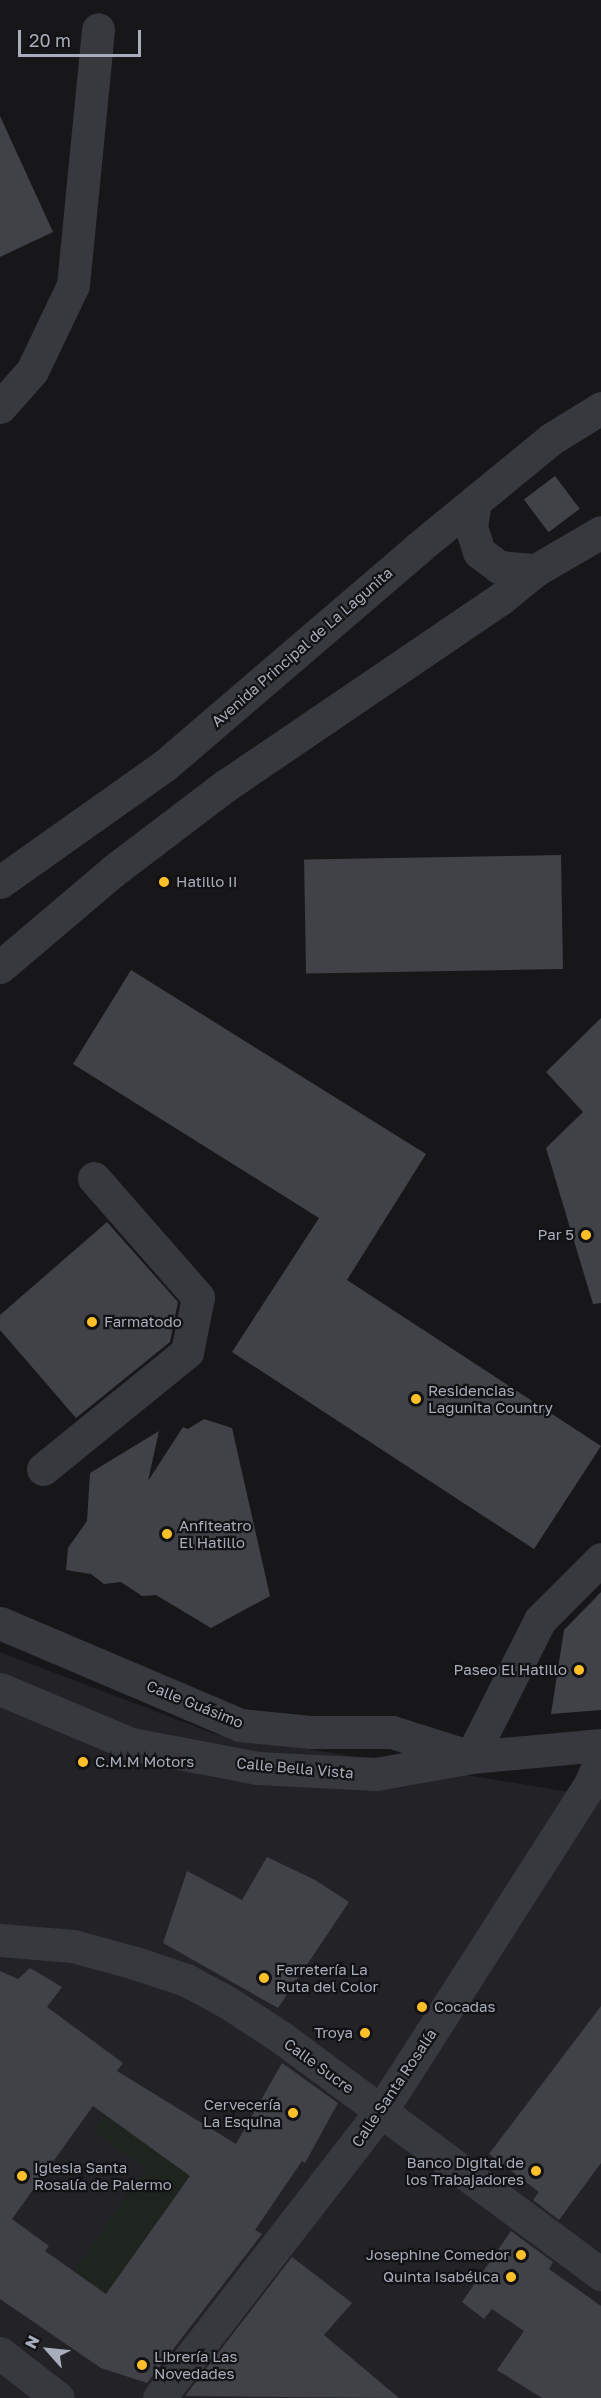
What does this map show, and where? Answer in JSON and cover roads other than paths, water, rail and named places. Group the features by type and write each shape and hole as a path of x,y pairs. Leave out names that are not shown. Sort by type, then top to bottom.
{"street":[{"path":"0,407 32,371 73,285 98,30"},
{"name":"Avenida Principal de La Lagunita","path":"0,882 164,766 330,620 550,439 601,408"},
{"path":"475,501 471,527 478,552 499,567 536,570"},
{"path":"0,967 113,871 225,786 499,600 536,570 601,532"},
{"path":"43,1469 187,1352 198,1298 94,1178"},
{"path":"471,1757 540,1620 601,1559"},
{"name":"Calle Guásimo","path":"0,1623 240,1725 310,1732 392,1732 471,1757"},
{"name":"Calle Bella Vista","path":"0,1689 131,1744 258,1768 376,1774 471,1757 601,1745"},
{"name":"Calle Santa Rosalía","path":"159,2398 381,2111 589,1786 601,1759"},
{"name":"Calle Sucre","path":"0,1940 73,1946 186,1980 282,2038 601,2274"},
{"path":"0,2353 58,2398"}],"place":[{"name":"Hatillo II","path":"164,882"},
{"name":"Par 5","path":"586,1235"},
{"name":"Farmatodo","path":"92,1322"},
{"name":"Residencias Lagunita Country","path":"416,1399"},
{"name":"Anfiteatro El Hatillo","path":"167,1534"},
{"name":"Paseo El Hatillo","path":"579,1670"},
{"name":"C.M.M Motors","path":"83,1762"},
{"name":"Ferretería La Ruta del Color","path":"264,1978"},
{"name":"Cocadas","path":"422,2007"},
{"name":"Troya","path":"365,2033"},
{"name":"Cervecería La Esquina","path":"293,2113"},
{"name":"Banco Digital de los Trabajadores","path":"536,2171"},
{"name":"Iglesia Santa Rosalía de Palermo","path":"22,2176"},
{"name":"Josephine Comedor","path":"521,2255"},
{"name":"Quinta Isabélica","path":"511,2277"},
{"name":"Librería Las Novedades","path":"142,2365"}]}
